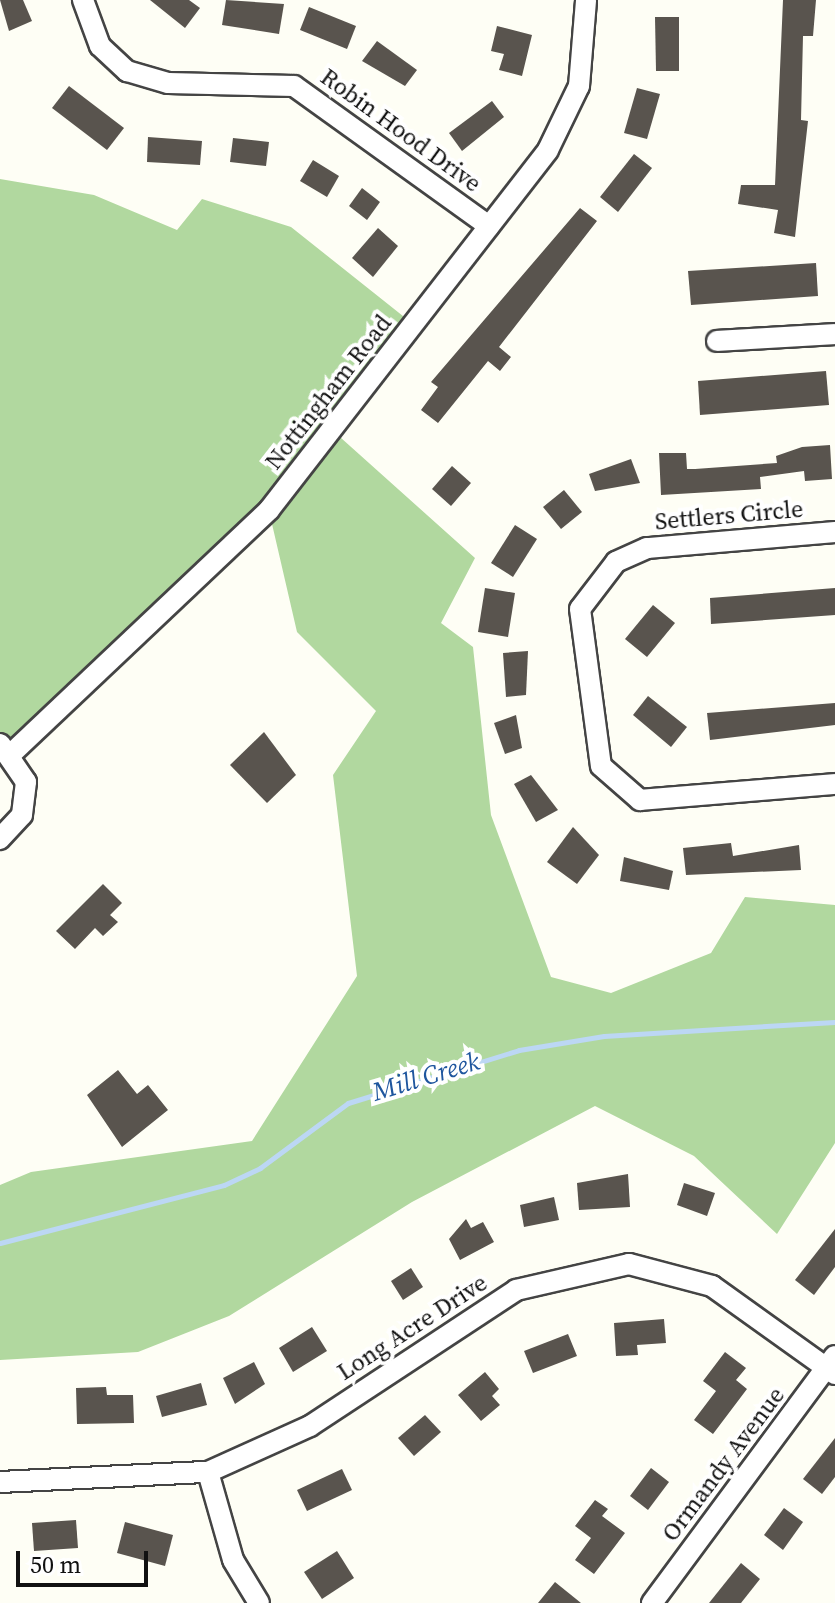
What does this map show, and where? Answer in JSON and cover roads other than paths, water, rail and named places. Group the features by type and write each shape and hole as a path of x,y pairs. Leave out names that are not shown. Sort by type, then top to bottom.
{"street":[{"name":"Robin Hood Drive","path":"83,0 100,46 127,71 168,83 294,86 489,226"},
{"name":"Nottingham Road","path":"0,839 23,804 26,782 6,748 269,510 548,150 579,86 586,0"},
{"path":"717,341 835,334"},
{"name":"Settlers Circle","path":"835,532 647,548 616,562 580,609 601,766 640,800 835,784"},
{"name":"Long Acre Drive","path":"0,1482 208,1472 310,1426 516,1290 629,1264 712,1286 832,1366"},
{"name":"Ormandy Avenue","path":"652,1603 832,1366"},
{"path":"208,1472 233,1560 259,1603"}],"waterway":[{"name":"Mill Creek","path":"0,1243 224,1185 260,1168 348,1103 519,1050 604,1036 835,1022"}]}
